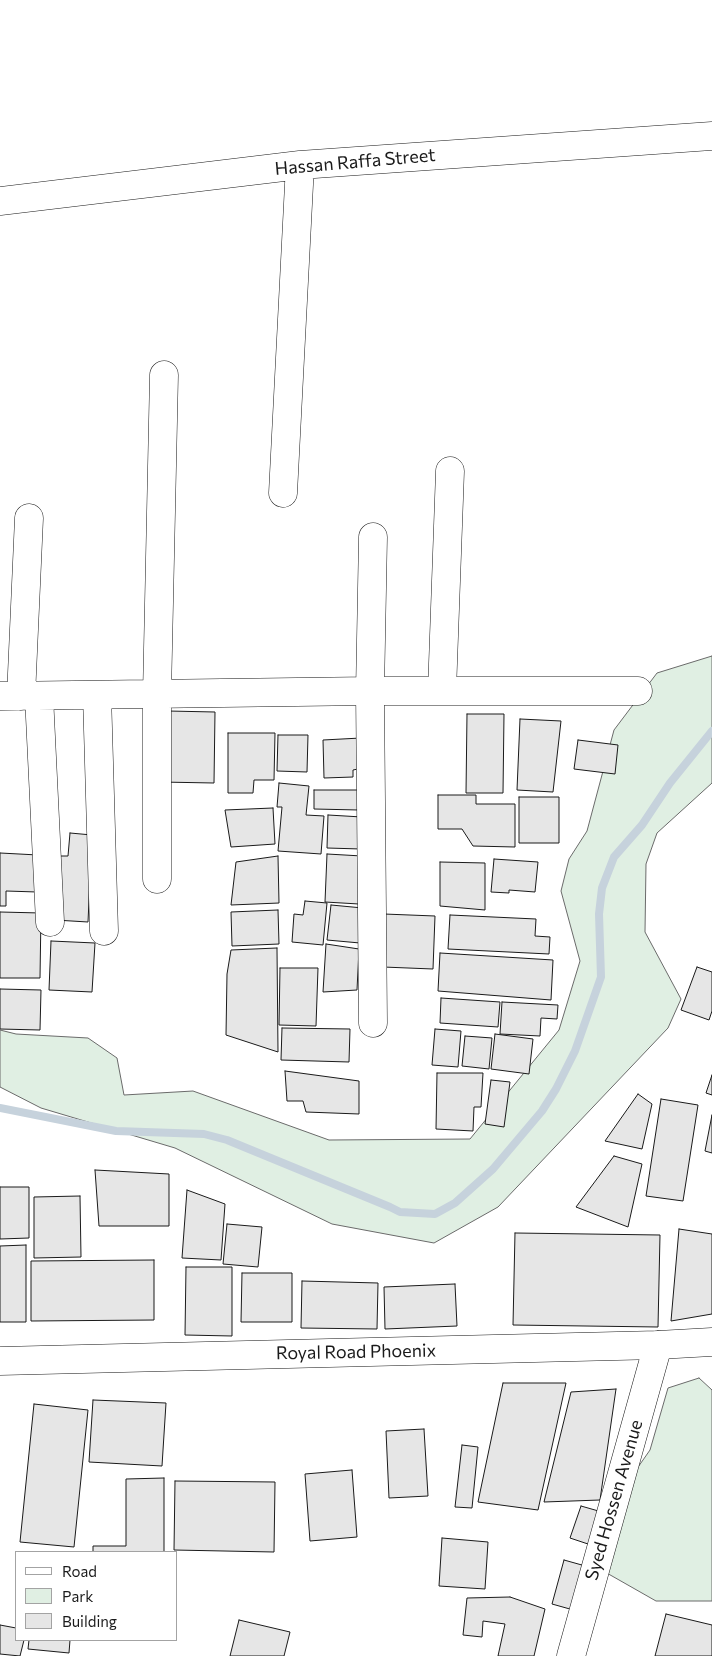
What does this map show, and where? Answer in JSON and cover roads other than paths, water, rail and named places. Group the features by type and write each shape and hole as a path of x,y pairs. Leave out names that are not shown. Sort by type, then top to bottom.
{"street":[{"name":"Hassan Raffa Street","path":"0,201 300,165 712,136"},
{"path":"283,493 300,165"},
{"path":"157,879 157,694 164,374"},
{"path":"442,691 450,471"},
{"path":"29,518 20,696 50,922"},
{"path":"373,537 370,691 373,1023"},
{"path":"20,696 370,691 638,691"},
{"path":"97,695 104,932"},
{"name":"Royal Road Phoenix","path":"0,1361 658,1345 712,1342"},
{"name":"Syed Hossen Avenue","path":"571,1656 658,1345"}],"waterway":[{"path":"0,1108 116,1131 204,1134 227,1140 400,1212 435,1214 455,1203 493,1169 542,1111 556,1089 575,1051 601,977 599,914 602,888 614,857 642,825 670,783 712,731"}]}
